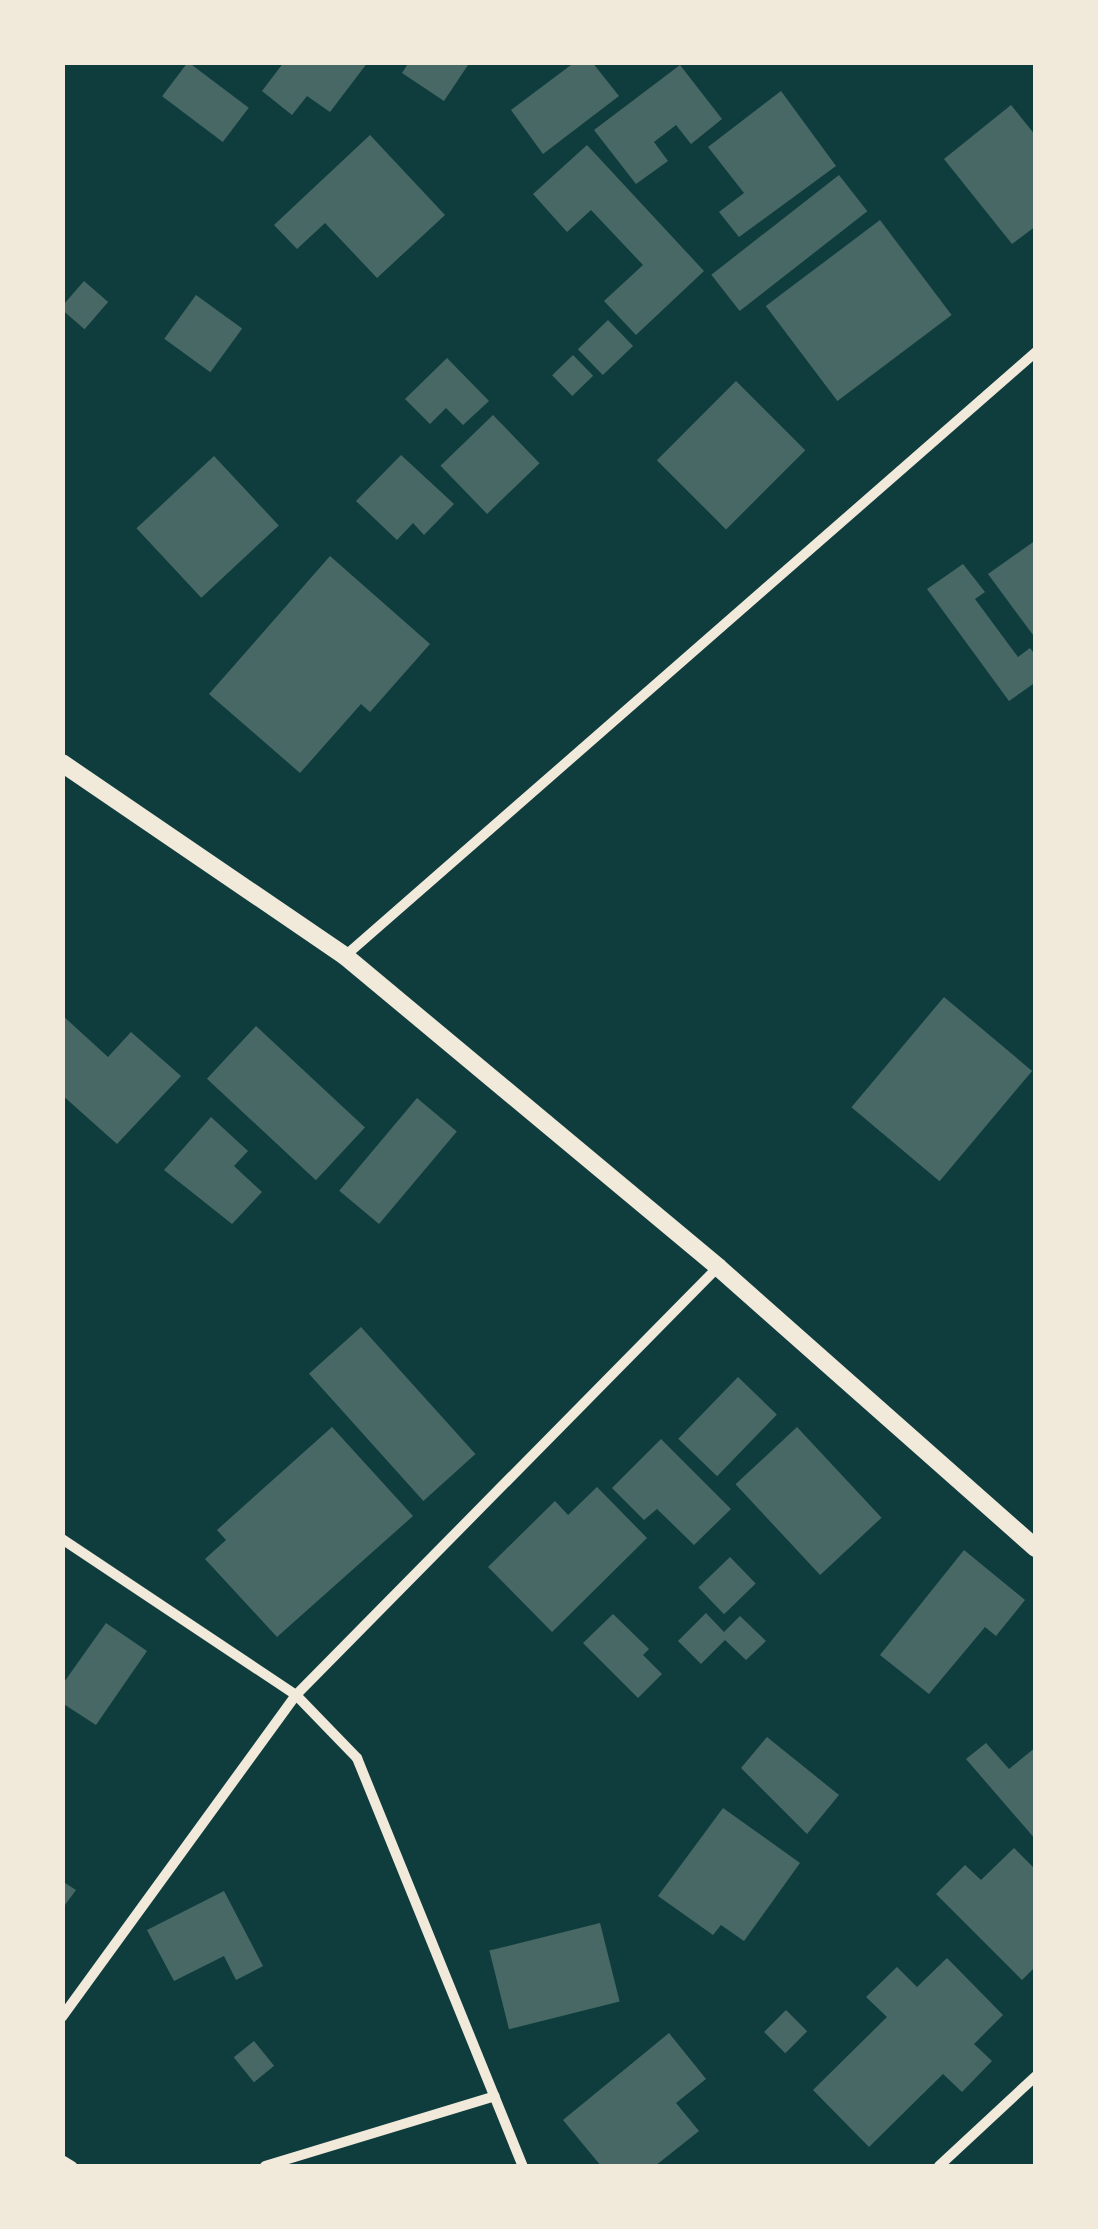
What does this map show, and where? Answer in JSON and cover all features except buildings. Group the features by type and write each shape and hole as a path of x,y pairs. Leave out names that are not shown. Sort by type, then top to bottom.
{"street":[{"path":"345,956 1036,352"},
{"path":"62,763 345,956 718,1267 1036,1548"},
{"path":"62,2017 296,1695 718,1267"},
{"path":"62,1539 296,1695 357,1758 524,2166"},
{"path":"939,2166 1036,2076"},
{"path":"265,2166 494,2096"},
{"path":"62,2160 72,2166"}]}
